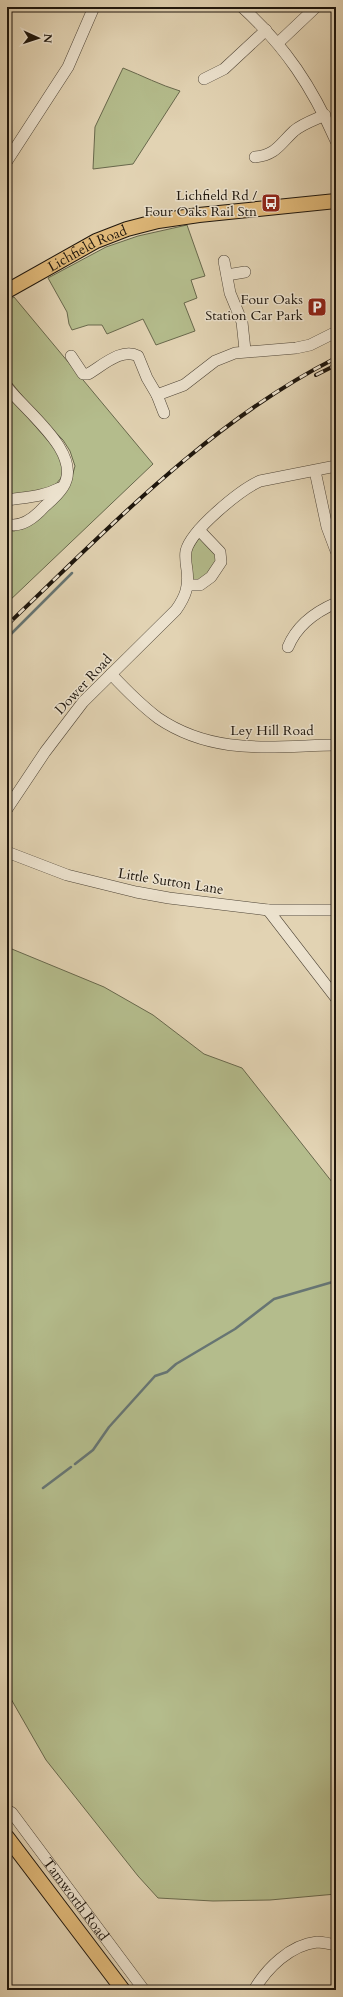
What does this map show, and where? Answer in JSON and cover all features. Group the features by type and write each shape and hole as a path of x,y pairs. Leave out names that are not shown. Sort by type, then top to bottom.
{"main road":[{"name":"Lichfield Road","path":"316,202 336,194"},
{"name":"Lichfield Road","path":"7,292 96,241 127,230 177,217 336,201"},
{"name":"Tamworth Road","path":"7,1837 122,1990"}],"street":[{"path":"7,161 68,66 94,7"},
{"path":"242,7 278,43 304,78 325,115 336,141"},
{"path":"278,43 316,7"},
{"path":"204,79 218,74 266,30"},
{"path":"262,158 283,143 300,127 325,115"},
{"path":"224,261 230,293 242,322 245,350"},
{"path":"227,275 245,272"},
{"path":"158,395 184,385 201,371 224,356 245,350 296,348 310,345 336,332"},
{"path":"71,356 83,374 88,374 120,355 134,354 141,360 147,378 158,395 164,414"},
{"path":"7,387 57,442 65,454 68,474 64,486 31,520 12,526 7,524"},
{"name":"Dower Road","path":"7,809 70,717 176,610 186,594 188,586 186,553 189,543 199,530 240,492 250,485 266,480 336,466"},
{"path":"315,471 327,527 336,551"},
{"path":"7,500 34,498 48,494 64,486"},
{"path":"188,586 200,585 210,577 221,562 220,552 199,530"},
{"path":"288,641 304,623 317,612 336,603"},
{"name":"Ley Hill Road","path":"111,674 133,697 158,718 178,730 201,739 221,744 245,746 336,745"},
{"name":"Little Sutton Lane","path":"7,852 67,875 136,892 169,898 268,910 336,910"},
{"path":"268,910 336,998"},
{"name":"Tamworth Road","path":"7,1810 16,1819 144,1990"},
{"path":"254,1990 278,1960 295,1950 317,1942 336,1945"}],"green space":[{"path":"123,68 180,91 133,164 93,169 95,127"},
{"path":"187,225 205,276 191,280 197,298 184,303 195,331 156,345 143,319 107,334 102,325 88,325 72,330 69,324 67,312 48,278 106,247 138,236"},
{"path":"14,297 153,464 7,603 7,530 14,531 20,529 43,516 70,484 75,466 70,451 63,440 31,407 7,377 7,301"},
{"path":"7,394 58,452 63,470 61,478 56,484 39,492 7,495"},
{"path":"199,538 203,538 218,559 202,582 194,582 192,578 189,553"},
{"path":"7,947 104,987 153,1015 204,1054 242,1068 336,1187 336,1894 270,1900 213,1901 158,1898 138,1876 46,1760 7,1692"}],"waterway":[{"path":"7,638 72,573"},
{"path":"75,1464 93,1450 109,1427 155,1376 167,1372 176,1364 235,1329 274,1299 336,1281"},
{"path":"43,1488 71,1467"}],"railway":[{"path":"7,625 122,515 203,445 245,413 290,384 336,358"},
{"path":"316,375 336,365"}],"place":[{"name":"Lichfield Rd / Four Oaks Rail Stn","path":"271,203"},
{"name":"Four Oaks Station Car Park","path":"317,307"}]}
